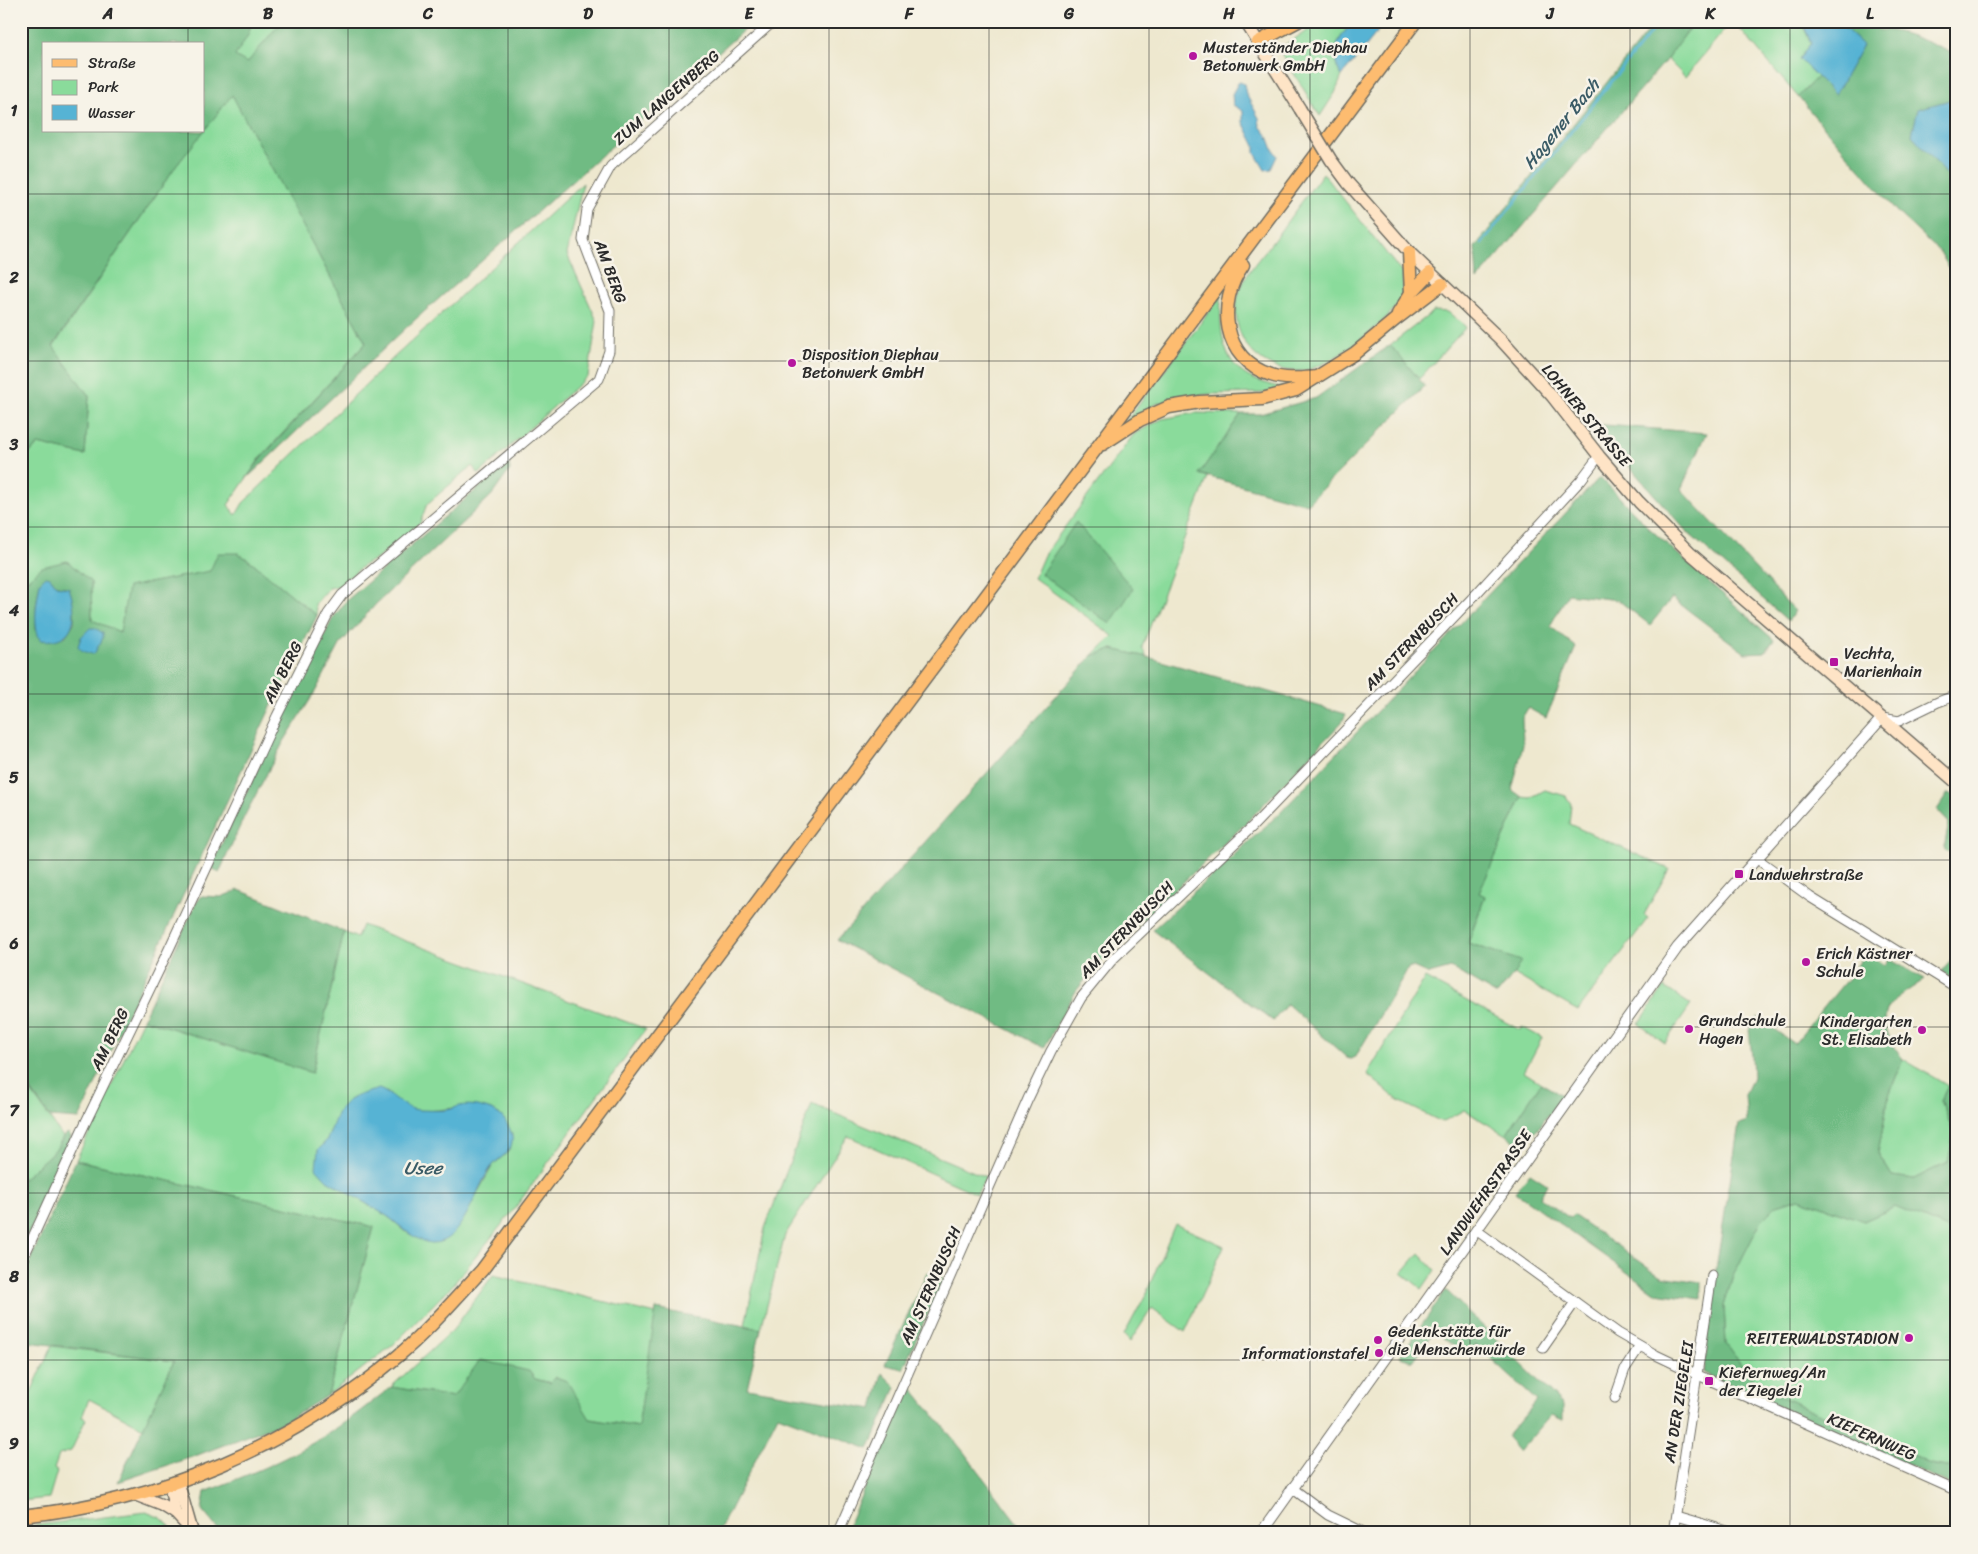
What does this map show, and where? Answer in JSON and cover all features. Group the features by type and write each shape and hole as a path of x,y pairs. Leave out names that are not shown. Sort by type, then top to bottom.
{"main road":[{"name":"LOHNER STRASSE","path":"1245,21 1331,160 1348,183 1409,252 1501,340 1552,396 1599,456 1639,502 1690,552 1957,783"},
{"path":"1258,42 1298,21"},
{"path":"21,1516 68,1510 136,1496 238,1458 302,1425 358,1387 398,1356 437,1319 482,1270 1416,21"},
{"path":"1265,224 1260,244 1236,276 1230,291 1226,317 1231,338 1243,357 1259,370 1289,378 1319,376"},
{"path":"1409,252 1411,293"},
{"path":"1396,319 1411,293 1430,273"},
{"path":"1099,447 1116,438 1140,420 1169,407 1200,402 1249,401 1275,397 1296,390 1355,353 1442,284"},
{"path":"174,1483 174,1513"},
{"path":"174,1483 193,1532"},
{"path":"136,1496 162,1505 174,1513 193,1532"}],"street":[{"name":"ZUM LANGENBERG","path":"603,177 611,166 774,21"},
{"name":"AM BERG","path":"21,1263 256,759 328,614 342,595 599,379 609,351 610,311 583,240 588,209 603,177"},
{"name":"AM STERNBUSCH","path":"838,1533 1032,1091 1081,998 1113,959 1253,826 1477,593 1582,480 1599,456"},
{"path":"1882,718 1899,721 1957,695"},
{"name":"LANDWEHRSTRASSE","path":"1260,1533 1678,947 1882,718"},
{"path":"1756,858 1810,897 1957,988"},
{"name":"KIEFERNWEG","path":"1476,1230 1575,1302 1640,1346 1698,1375 1957,1491"},
{"name":"AN DER ZIEGELEI","path":"1673,1533 1712,1276"},
{"path":"1543,1348 1575,1302"},
{"path":"1615,1398 1625,1369 1640,1346"},
{"path":"1292,1488 1328,1515 1365,1533"},
{"path":"1676,1516 1734,1533"}],"green space":[{"path":"21,21 252,21 248,35 235,56 247,63 282,21 754,21 408,326 246,479 262,457 366,343 232,95 205,130 205,42 42,42 42,132 203,132 173,170 53,346 89,396 85,455 38,444 21,463"},
{"path":"252,21 282,21 247,63 234,56 248,35"},
{"path":"1323,21 1356,21 1344,32 1337,46 1336,61 1342,76 1335,93 1320,116 1282,54 1286,44"},
{"path":"1656,21 1695,21 1667,59 1477,280 1475,247"},
{"path":"1695,21 1732,21 1685,77 1667,59"},
{"path":"1733,21 1797,21 1802,24 1811,43 1799,59 1817,77 1798,97"},
{"path":"1837,21 1871,21 1878,30 1888,30 1908,35 1957,55 1957,98 1918,109 1912,135 1957,186 1957,282 1940,252 1898,213 1798,97 1817,77 1835,95 1863,45"},
{"path":"232,94 366,343 261,457 228,505 236,515 243,503 389,362 583,183 567,254 597,321 588,376 479,474 472,466 427,504 420,523 377,559 365,564 339,586 329,588 315,604 317,616 253,563 238,553 210,571 129,587 120,632 92,620 91,582 21,585 21,463 38,444 85,455 89,396 53,347 173,170 202,132 205,132 205,129"},
{"path":"1323,173 1402,273 1402,294 1394,309 1383,320 1340,354 1312,369 1301,371 1287,370 1274,367 1262,360 1244,341 1236,315 1237,301 1242,284 1252,268"},
{"path":"1221,296 1221,327 1229,357 1247,376 1287,389 1264,393 1211,394 1180,397 1156,404 1125,423"},
{"path":"1434,311 1448,312 1466,327 1419,379 1390,345"},
{"path":"1390,345 1425,386 1307,504 1199,474 1241,414 1260,414 1316,398"},
{"path":"1195,413 1241,414 1199,474 1208,477 1142,647 1147,657 1112,649 1092,656 1113,636 1034,578 1044,555 1134,434 1162,419"},
{"path":"1592,424 1707,433 1681,489 1795,611 1788,621 1687,532"},
{"path":"509,462 510,470 492,495 376,604 341,643 315,692 283,743 244,817 219,873 211,867 333,618 347,600"},
{"path":"1600,477 1649,528 1774,640 1765,652 1745,653 1672,598 1650,625 1618,600 1568,594 1550,626 1576,647 1546,718 1528,708 1522,718 1523,745 1512,790 1522,797 1479,893 1485,896 1468,943 1521,961 1514,974 1497,995 1451,968 1429,974 1409,967 1356,1056 1351,1059 1347,1058 1287,1004 1273,1021 1152,930 1280,813"},
{"path":"1076,522 1133,589 1110,624 1041,574"},
{"path":"218,553 238,553 253,563 317,616 269,711 79,1119 50,1117 21,1077 21,585 42,567 67,561 91,582 92,620 120,632 128,587 210,571","holes":["50,577 57,586 65,587 70,592 74,611 74,623 65,637 36,630 36,606 40,582"]},
{"path":"1112,649 1147,657 1346,714 1342,722 1247,822 1094,969 1076,991 1044,1048 837,940 1092,656"},
{"path":"1545,790 1566,796 1571,804 1569,824 1669,869 1644,915 1648,918 1578,1011 1514,974 1520,961 1468,943 1485,897 1479,893 1522,797 1530,798"},
{"path":"1948,793 1957,797 1957,858 1944,848 1949,823 1937,810"},
{"path":"239,890 344,932 312,1073 143,1019 196,903 202,896 221,897"},
{"path":"362,925 646,1029 512,1212 451,1287 393,1345 328,1395 374,1227 76,1160 143,1019 312,1073 344,932 357,938","holes":["387,1092 404,1106 416,1110 426,1111 469,1107 490,1109 501,1116 512,1134 508,1152 493,1165 475,1197 411,1235 387,1216 327,1180 318,1150 329,1135 340,1110 346,1103 366,1093"]},
{"path":"1866,952 1885,965 1889,959 1925,979 1896,999 1886,1012 1885,1019 1888,1034 1903,1059 1889,1095 1878,1153 1892,1176 1914,1179 1948,1162 1954,1134 1941,1100 1948,1086 1957,1089 1957,1233 1895,1207 1864,1221 1799,1198 1777,1205 1761,1221 1733,1276 1724,1306 1726,1344 1746,1371 1769,1391 1930,1464 1957,1469 1957,1487 1704,1373 1715,1275 1739,1124 1747,1121 1745,1095 1753,1077 1749,1030 1758,1017 1794,1044 1853,972"},
{"path":"1957,953 1957,983 1941,971"},
{"path":"1425,978 1520,1030 1522,1027 1542,1038 1524,1072 1541,1083 1506,1135 1464,1110 1442,1122 1399,1101 1367,1074"},
{"path":"1664,987 1691,1005 1665,1043 1639,1024"},
{"path":"1903,1059 1948,1086 1941,1100 1954,1134 1948,1162 1914,1179 1892,1176 1878,1153 1889,1095"},
{"path":"21,1077 63,1137 57,1148 21,1181"},
{"path":"1541,1083 1563,1096 1523,1148 1506,1135"},
{"path":"812,1104 986,1177 977,1194 848,1136 785,1235 761,1329 745,1325 765,1228"},
{"path":"68,1133 71,1136 70,1143 21,1251 21,1181 57,1148 63,1137"},
{"path":"76,1160 374,1227 328,1395 284,1422 195,1456 118,1482 174,1361 21,1341 21,1280"},
{"path":"1530,1173 1547,1184 1540,1198 1570,1218 1573,1215 1661,1276 1701,1282 1701,1299 1656,1293 1515,1192"},
{"path":"1799,1198 1864,1221 1895,1207 1957,1233 1957,1469 1930,1464 1769,1391 1746,1371 1726,1344 1724,1306 1733,1276 1761,1221 1777,1205"},
{"path":"1175,1224 1224,1246 1185,1332 1152,1308 1130,1342 1124,1335 1145,1296"},
{"path":"1419,1253 1435,1270 1422,1289 1402,1273"},
{"path":"927,1273 941,1276 943,1280 903,1369 885,1365"},
{"path":"493,1275 656,1314 638,1427 589,1419 566,1381 556,1377 551,1383 535,1379 453,1397 391,1387 453,1330"},
{"path":"1446,1290 1563,1405 1563,1420 1551,1415 1519,1452 1506,1437 1537,1401 1476,1345 1464,1355 1435,1331 1413,1361 1400,1357"},
{"path":"656,1309 761,1329 747,1388 873,1409 882,1373 896,1387 869,1449 778,1415 718,1533 221,1533 202,1510 205,1492 265,1467 312,1443 347,1421 391,1387 453,1397 480,1360 529,1371 535,1379 550,1383 556,1377 567,1381 590,1419 638,1427"},
{"path":"52,1346 174,1361 143,1428 89,1399 82,1417 86,1419 71,1451 59,1455 54,1469 57,1471 49,1498 21,1501 21,1387 31,1392"},
{"path":"909,1384 963,1451 1025,1533 845,1533"},
{"path":"146,1512 161,1518 177,1533 21,1533 21,1527"}],"water":[{"path":"1356,21 1386,21 1342,76 1336,61 1337,46 1344,32"},
{"path":"1797,21 1837,21 1863,45 1835,95 1799,59 1811,43 1803,24"},
{"path":"1240,82 1244,84 1246,94 1259,118 1260,126 1268,136 1277,156 1271,169 1265,170 1255,153 1255,146 1243,122 1243,111 1233,105 1232,94"},
{"path":"1957,98 1957,186 1912,135 1918,109"},
{"path":"46,576 50,577 57,586 69,588 74,608 74,618 68,633 61,638 40,640 36,626 36,612 40,582"},
{"path":"90,628 95,628 103,633 103,638 94,654 85,652 78,646 81,637"},
{"name":"Usee","path":"379,1089 413,1109 449,1110 470,1105 486,1108 500,1115 511,1131 510,1149 493,1165 487,1174 461,1224 453,1234 443,1241 432,1243 420,1240 387,1216 327,1180 316,1168 318,1150 328,1137 341,1107 356,1096"}],"waterway":[{"name":"Hagener Bach","path":"1482,243 1660,21"}],"place":[{"name":"Musterständer Diephau Betonwerk GmbH","path":"1193,56"},
{"name":"Disposition Diephau Betonwerk GmbH","path":"792,363"},
{"name":"Vechta, Marienhain","path":"1834,662"},
{"name":"Landwehrstraße","path":"1739,874"},
{"name":"Erich Kästner Schule","path":"1806,962"},
{"name":"Grundschule Hagen","path":"1689,1029"},
{"name":"Kindergarten St. Elisabeth","path":"1922,1030"},
{"name":"REITERWALDSTADION","path":"1909,1338"},
{"name":"Gedenkstätte für die Menschenwürde","path":"1378,1340"},
{"name":"Informationstafel","path":"1379,1353"},
{"name":"Kiefernweg/An der Ziegelei","path":"1709,1381"}]}
